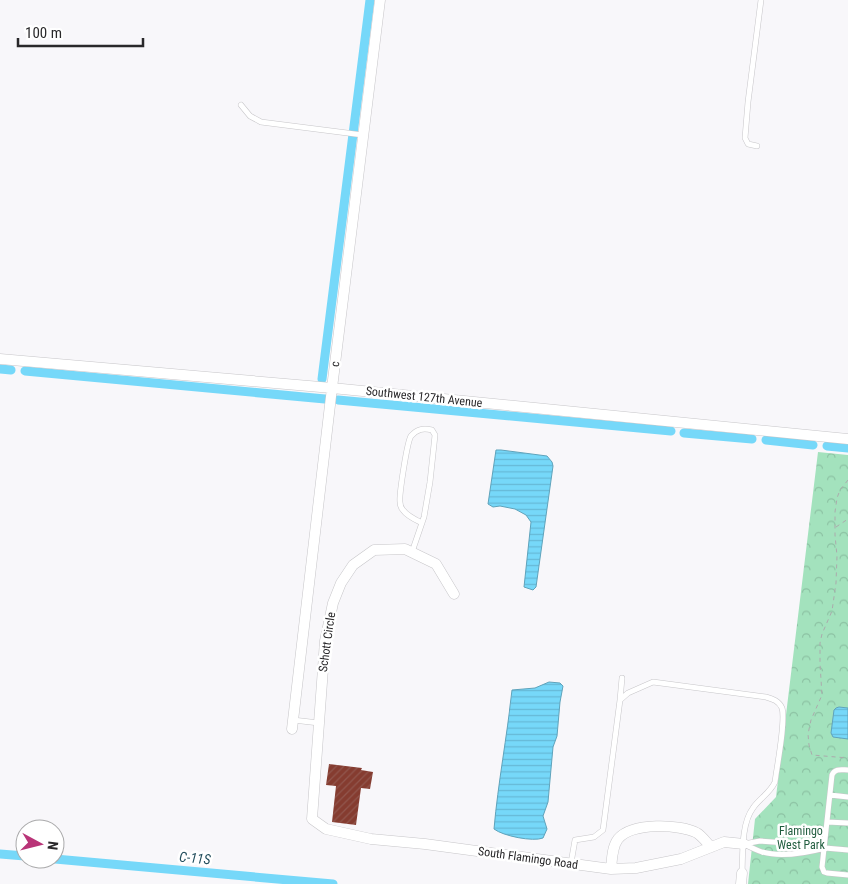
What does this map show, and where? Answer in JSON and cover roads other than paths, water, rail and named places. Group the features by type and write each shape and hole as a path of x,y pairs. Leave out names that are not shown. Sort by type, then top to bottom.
{"street":[{"name":"c","path":"292,724 362,135 380,0"},
{"name":"Southwest 127th Avenue","path":"0,359 332,388 848,439"},
{"name":"Schott Circle","path":"312,818 325,641 333,603 353,565 374,550 405,549 436,564 454,594"},
{"name":"South Flamingo Road","path":"312,818 326,829 371,839 425,844 611,869 636,868 681,859 724,842 744,844"},
{"path":"611,869 613,853 618,839 626,832 645,827 682,828 699,833 711,847"},
{"path":"740,884 742,873"}],"lane":[{"path":"756,146 748,144 745,138 761,0"},
{"path":"241,105 250,116 261,122 362,135"},
{"path":"412,552 422,523 424,517 435,436 432,430 424,428 417,430 410,438 404,464 400,502 407,514 422,523"},
{"path":"571,864 575,840 594,837 604,830 622,678"},
{"path":"620,700 628,693 653,682 766,697 775,700 782,707 783,722 775,782 746,820 742,873"},
{"path":"292,724 319,723"},
{"path":"848,770 834,771 822,867 827,874 848,875"},
{"path":"830,795 848,797"},
{"path":"827,822 848,824"},
{"path":"744,844 760,841 848,850"},
{"path":"744,844 769,853 803,853 825,848"}],"water":[{"path":"496,450 547,456 552,462 536,587 533,590 524,587 531,522 526,515 515,509 500,506 493,507 488,504"},
{"path":"549,682 560,683 563,686 557,736 553,747 548,802 543,816 547,829 543,838 518,838 494,829 512,690 535,688"},
{"path":"839,707 848,708 848,739 833,737 831,733 834,710"}],"waterway":[{"path":"322,379 370,0"},
{"path":"0,369 11,370"},
{"path":"25,371 325,399"},
{"path":"338,400 671,431"},
{"path":"684,433 752,439"},
{"path":"766,440 813,445"},
{"path":"827,446 848,448"},
{"name":"C-11S","path":"0,854 15,855"},
{"name":"C-11S","path":"65,860 333,884"}],"park label":[{"name":"Flamingo West Park","path":"801,838"}]}
